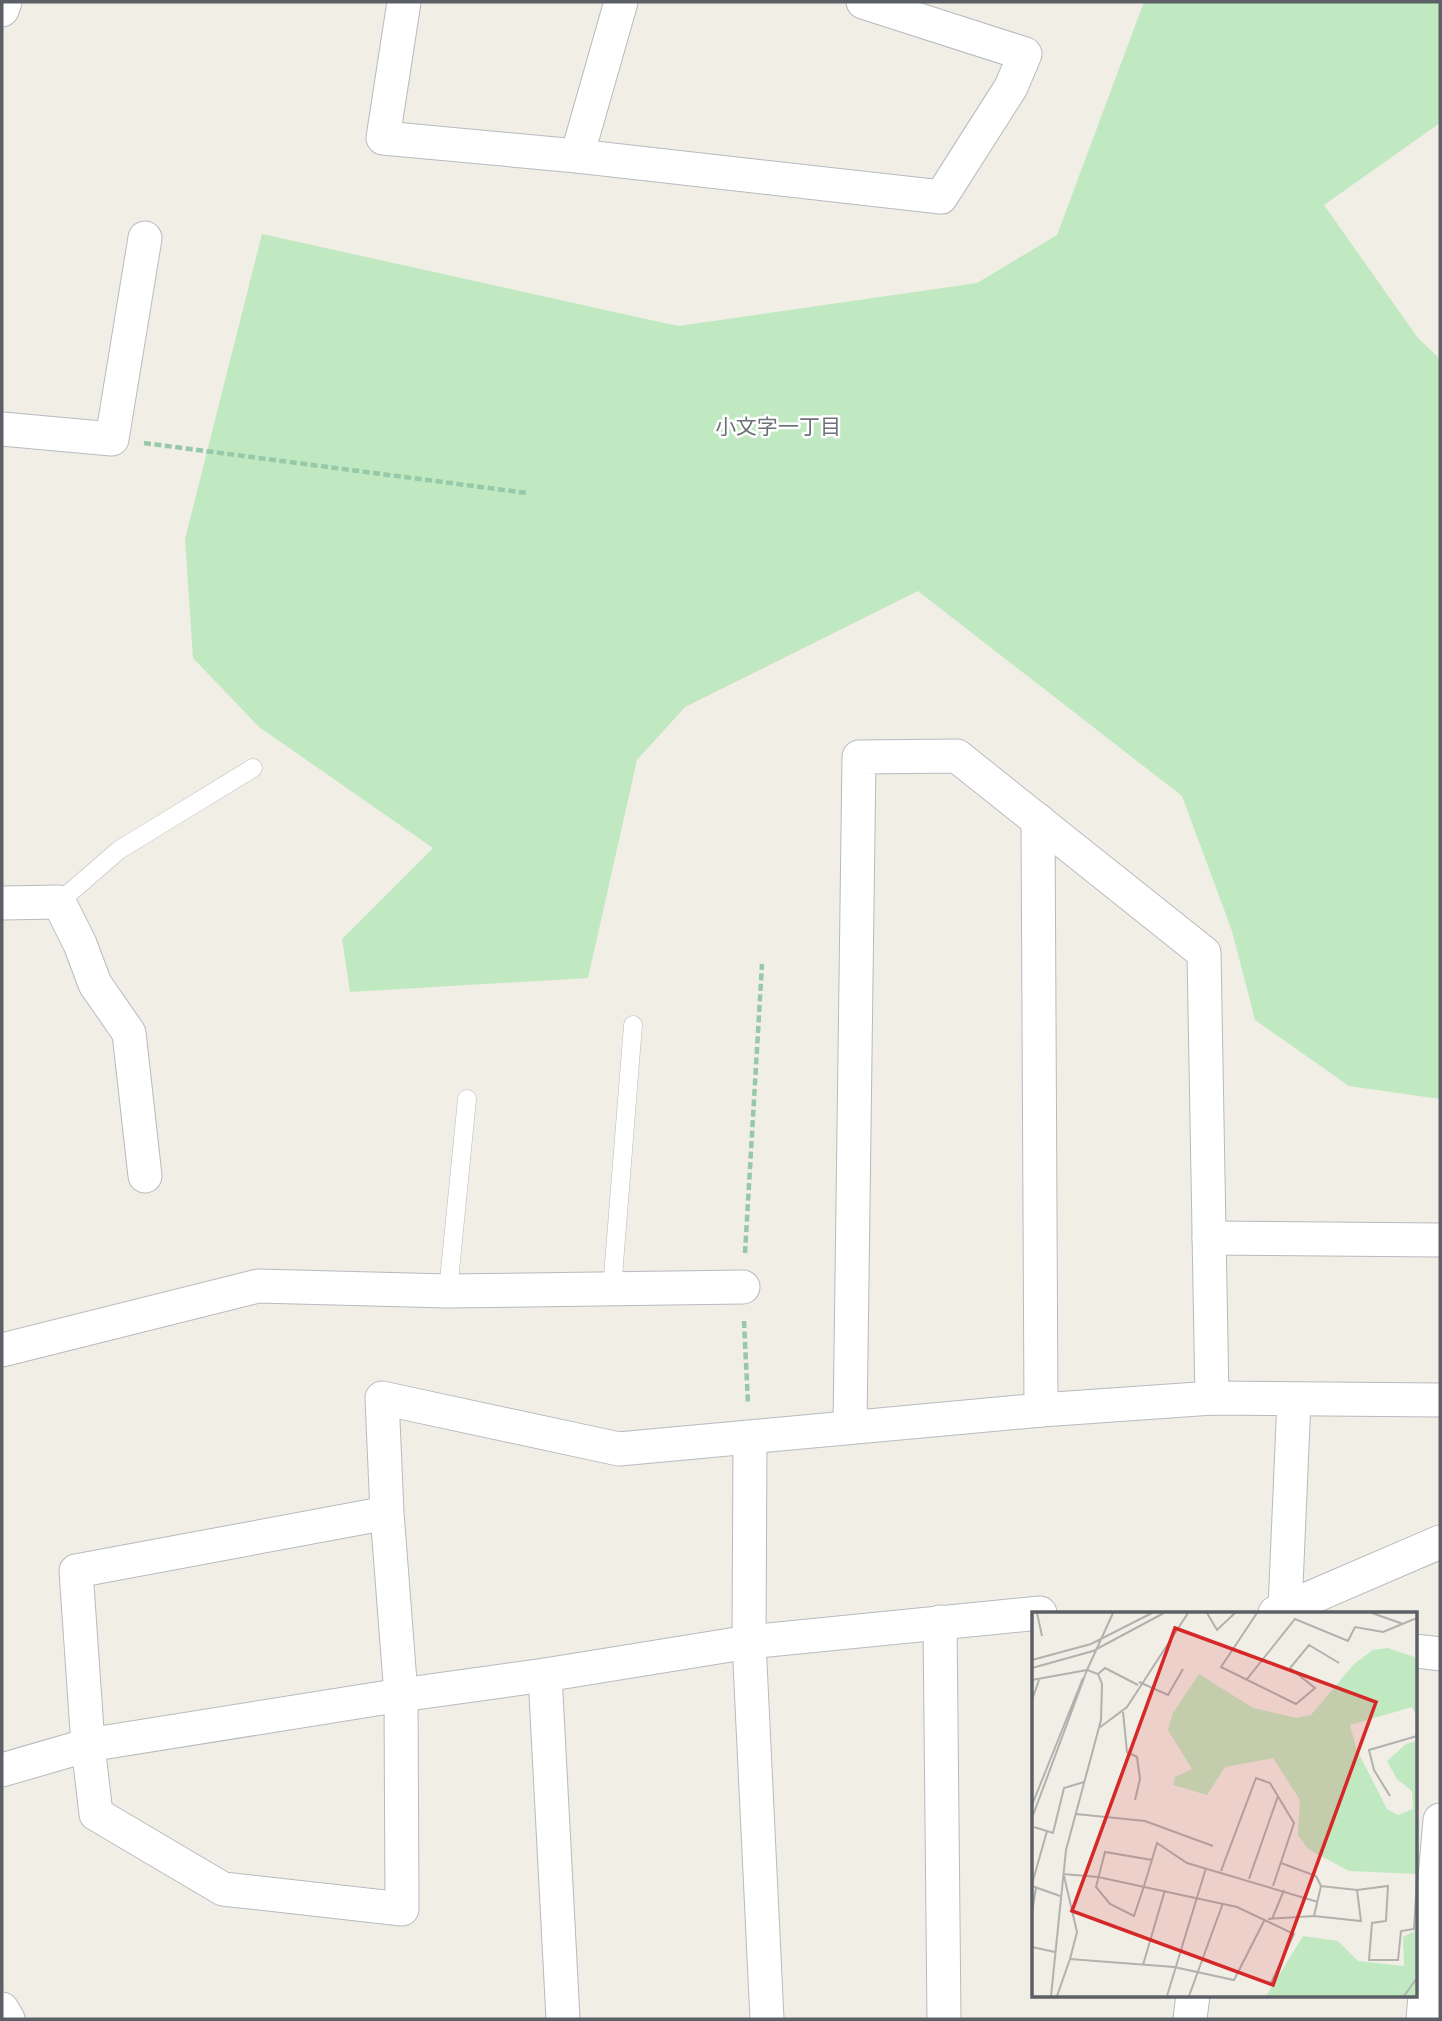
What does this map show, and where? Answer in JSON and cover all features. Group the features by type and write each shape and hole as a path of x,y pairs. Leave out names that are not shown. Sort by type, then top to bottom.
{"street":[{"path":"2,10 5,2"},
{"path":"404,2 383,138 577,156 940,197 1010,87 1025,54 863,2"},
{"path":"577,156 621,2"},
{"path":"2,429 112,439 145,238"},
{"path":"850,1427 859,757 957,756 1203,953 1212,1398"},
{"path":"1038,820 1041,1410"},
{"path":"2,903 59,902 96,984 129,1033 145,1176"},
{"path":"1209,1238 1440,1240"},
{"path":"2,1350 258,1286 448,1291 743,1287"},
{"path":"387,1513 76,1571 96,1814 223,1889 402,1909 401,1695 387,1513 382,1398 619,1450 1041,1410 1212,1398 1440,1400"},
{"path":"1294,1400 1280,1611 1440,1542"},
{"path":"750,1438 749,1642 767,2019"},
{"path":"2,1770 89,1745 749,1642 1032,1614"},
{"path":"940,1622 944,2019"},
{"path":"1418,1651 1440,1654"},
{"path":"545,1675 563,2019"},
{"path":"1423,2019 1440,1820"},
{"path":"1190,2019 1193,1996"},
{"path":"2,2009 8,2019"}],"lane":[{"path":"59,902 119,850 253,768"},
{"path":"612,1289 633,1025"},
{"path":"448,1291 467,1099"}],"path":[{"path":"112,439 527,493"},
{"path":"750,1438 743,1287 762,964"}],"green space":[{"path":"1144,2 1440,2 1440,123 1324,205 1418,338 1440,359 1440,1099 1349,1086 1255,1020 1232,931 1182,796 918,591 685,707 637,760 588,978 350,992 342,939 433,848 259,727 193,658 185,539 262,234 678,326 977,283 1057,235"}],"district":[{"name":"小文字一丁目","path":"778,427"}]}
